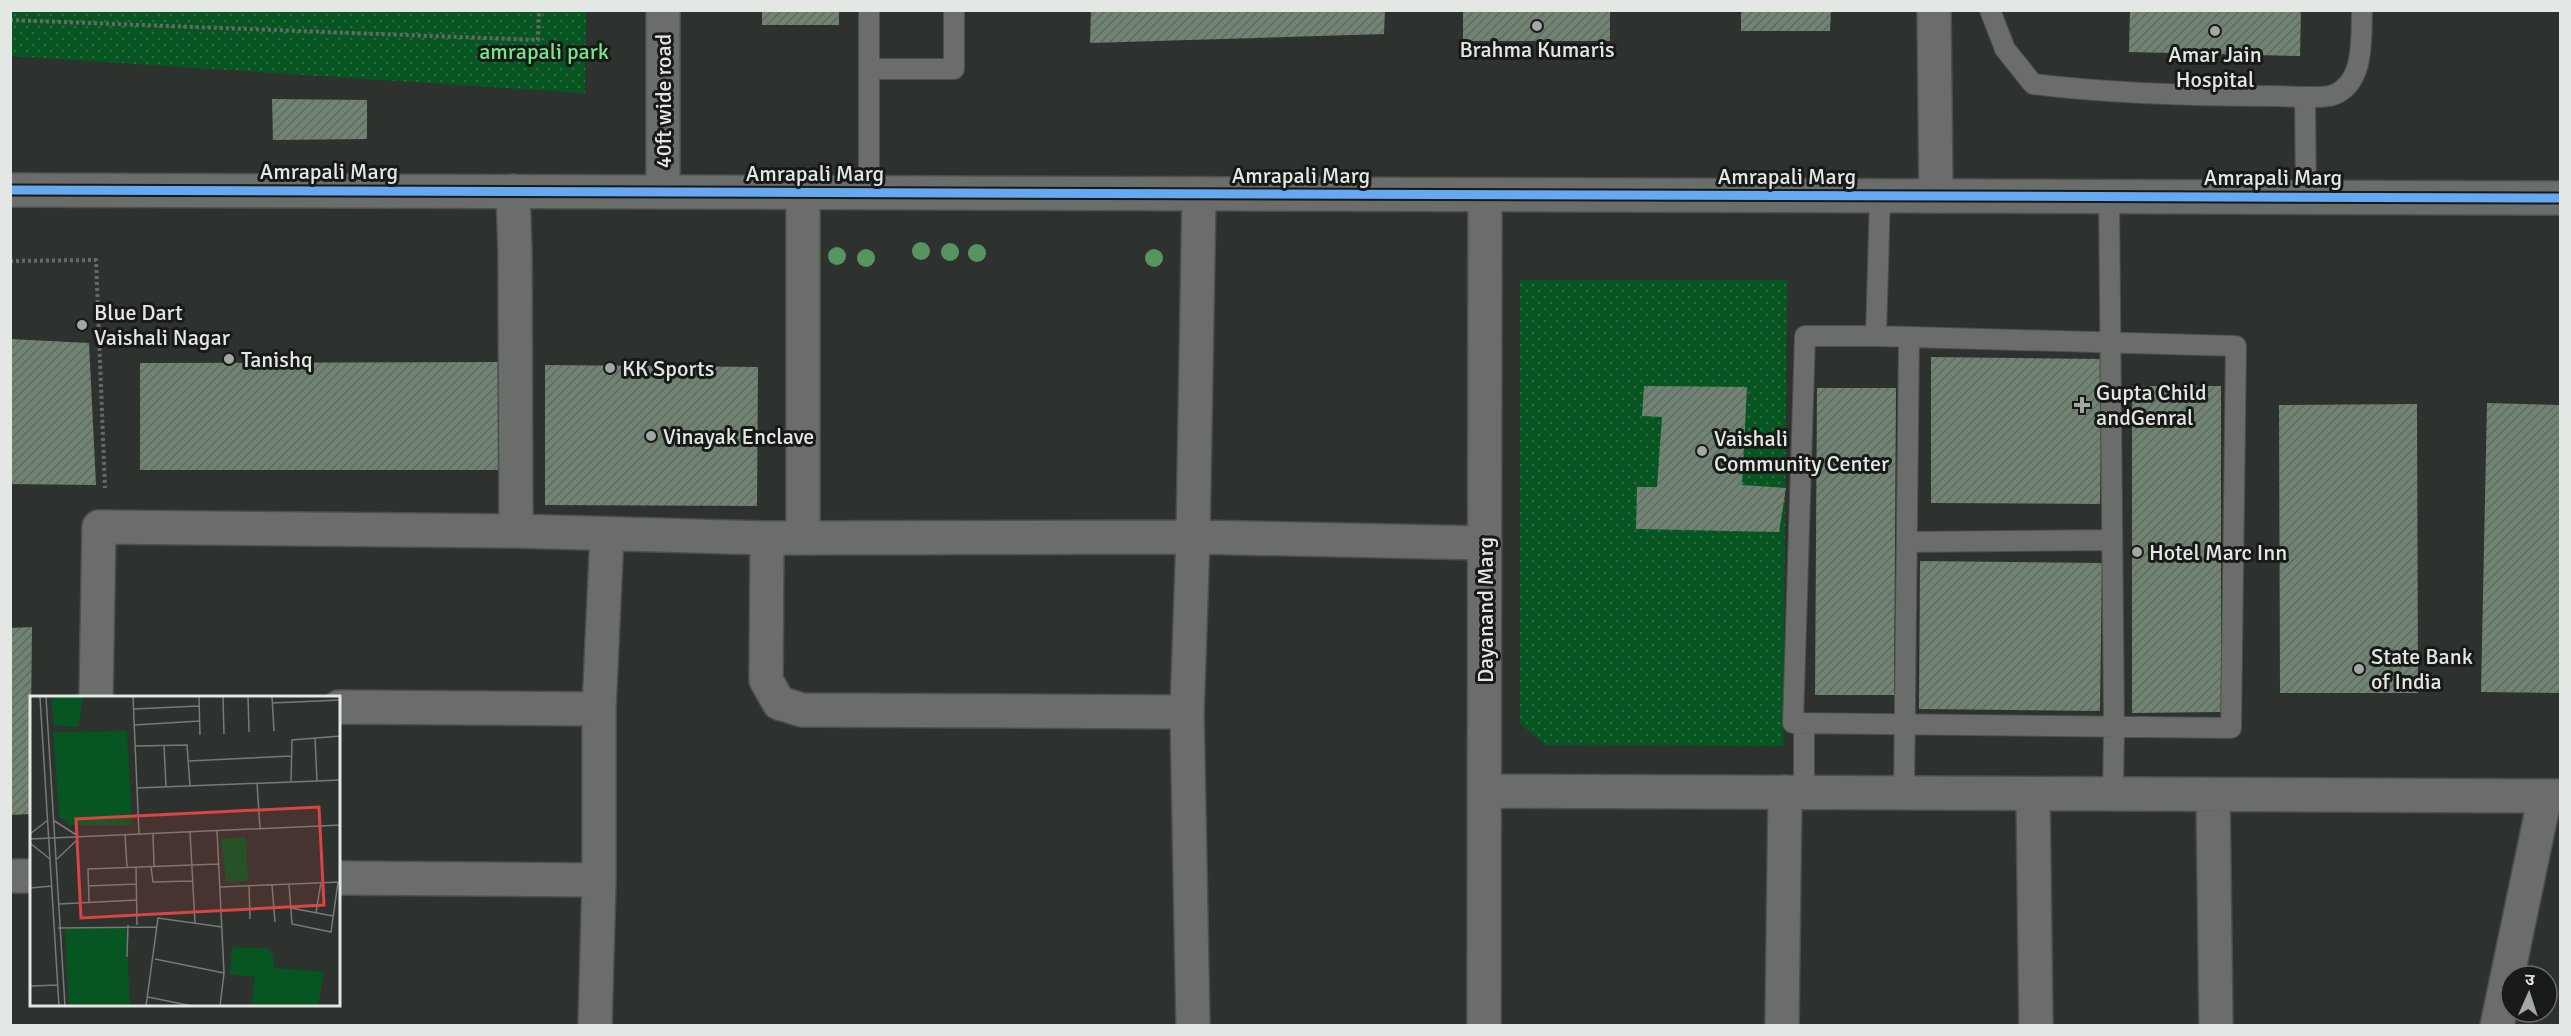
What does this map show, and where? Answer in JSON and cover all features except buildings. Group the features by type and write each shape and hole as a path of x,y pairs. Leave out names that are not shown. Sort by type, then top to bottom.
{"street":[{"name":"40ft wide road","path":"663,10 663,192"},
{"path":"1934,10 1936,195"},
{"path":"10,177 26,190 10,207"},
{"name":"Amrapali Marg","path":"26,190 2560,198"},
{"path":"513,191 516,252 516,531"},
{"path":"803,194 803,537"},
{"path":"1193,1026 1187,712 1193,537 1199,194"},
{"name":"Dayanand Marg","path":"1484,1026 1485,195"},
{"path":"96,696 99,527 516,531 767,538 1193,537 1485,543"},
{"path":"596,1026 599,709 608,534"},
{"path":"767,538 766,680 779,703 802,711 1187,712"},
{"path":"340,707 599,709"},
{"path":"1486,791 2553,796 2497,1026"},
{"path":"1782,1026 1794,793"},
{"path":"2033,795 2036,1026"},
{"path":"2213,796 2216,1026"},
{"path":"10,876 30,876"},
{"path":"340,878 599,880"}],"lane":[{"path":"869,10 869,193"},
{"path":"869,69 954,69 954,10"},
{"path":"1990,10 2004,49 2033,84 2158,95 2305,96 2333,96 2346,86 2357,72 2362,10"},
{"path":"2305,96 2306,197"},
{"path":"1876,336 1880,196"},
{"path":"2109,197 2113,795"},
{"path":"1805,336 1876,336 2236,346 2231,728 1793,723 1805,336"},
{"path":"1904,794 1909,337"},
{"path":"1907,542 2112,540"},
{"path":"1794,793 1804,723"}],"path":[{"path":"10,20 538,40 538,10"},
{"path":"10,261 96,260 106,494 99,527"}],"green space":[{"name":"amrapali park","path":"10,11 586,11 585,93 11,56"},
{"path":"1520,280 1787,280 1783,746 1546,745 1520,724"}],"cycle path":[{"path":"10,190 2560,198"}],"place":[{"name":"Brahma Kumaris","path":"1537,26"},
{"name":"Amar Jain Hospital","path":"2215,31"},
{"name":"Blue Dart Vaishali Nagar","path":"82,325"},
{"name":"Tanishq","path":"229,359"},
{"name":"KK Sports","path":"610,368"},
{"name":"Gupta Child andGenral","path":"2082,405"},
{"name":"Vinayak Enclave","path":"651,436"},
{"name":"Vaishali Community Center","path":"1702,451"},
{"name":"Hotel Marc Inn","path":"2137,552"},
{"name":"State Bank of India","path":"2359,669"}]}
